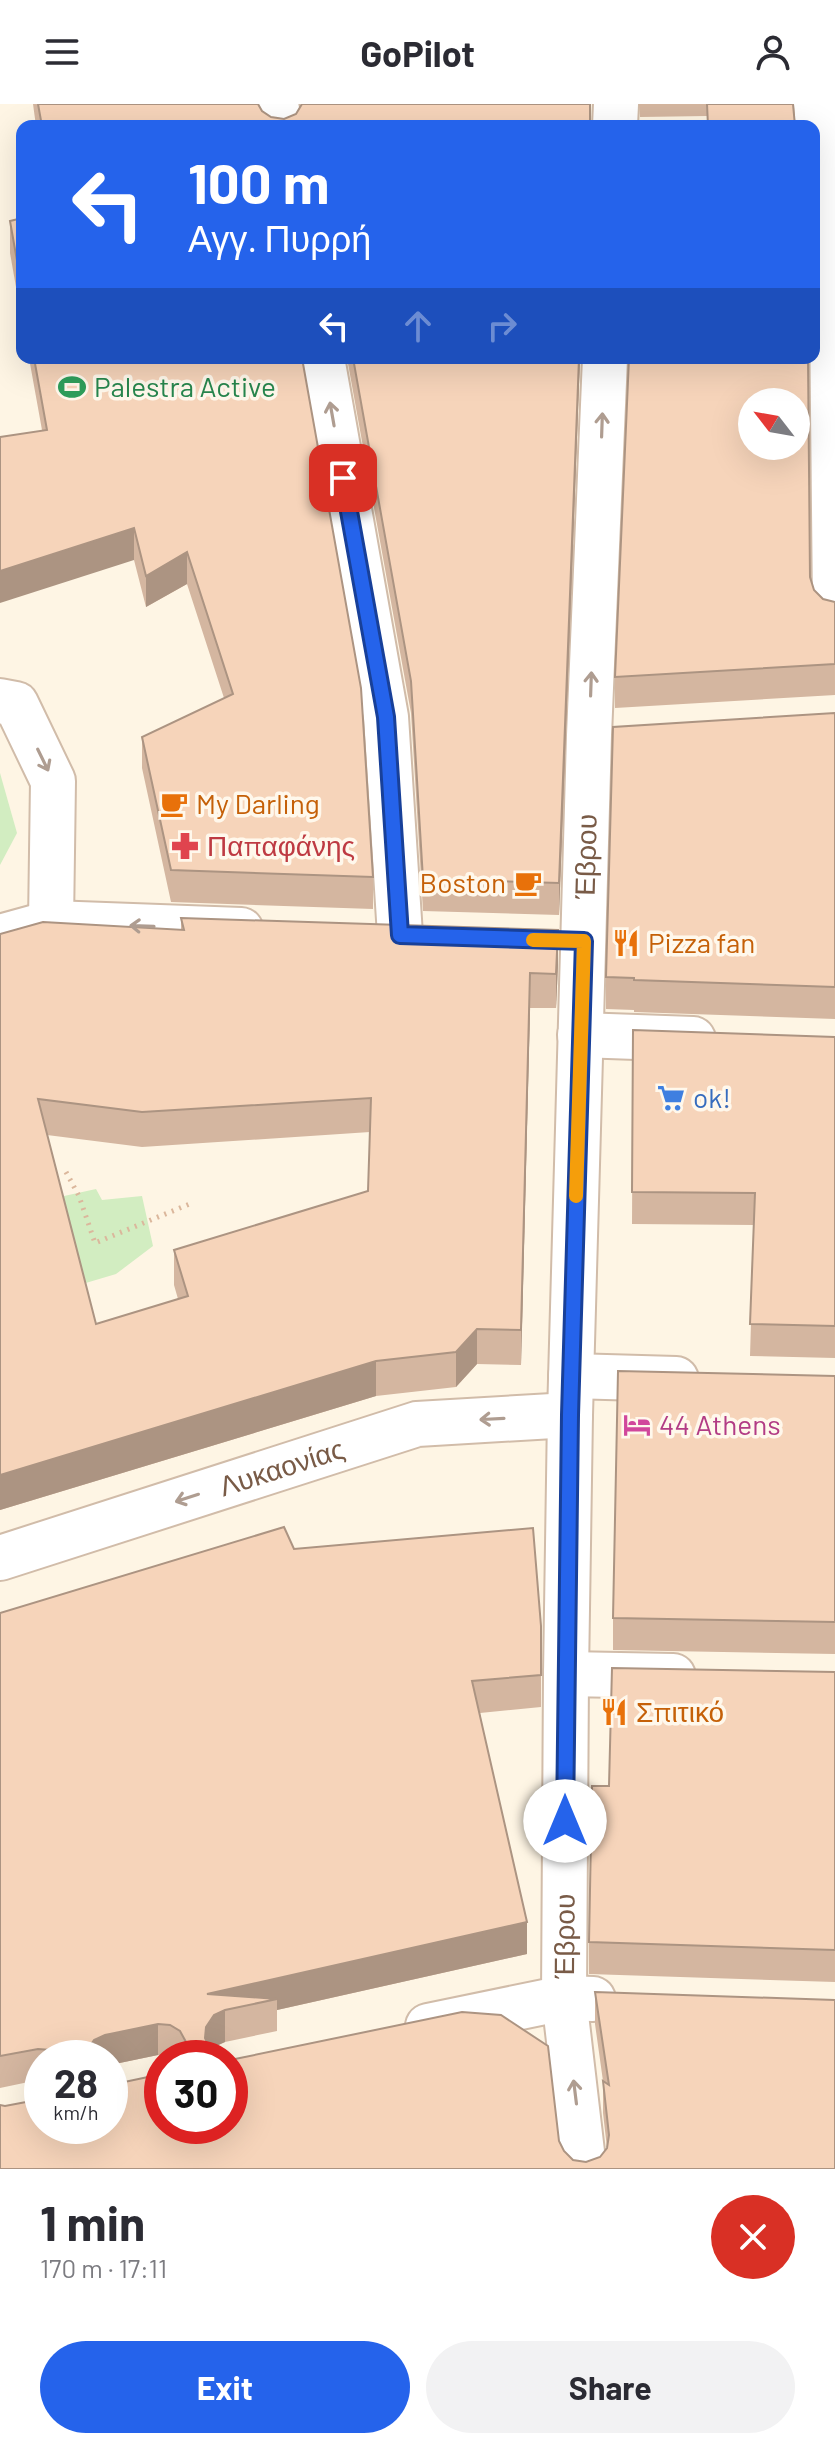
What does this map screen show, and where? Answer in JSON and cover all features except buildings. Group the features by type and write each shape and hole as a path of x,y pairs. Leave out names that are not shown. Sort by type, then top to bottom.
{"street":[{"path":"820,156 832,310 835,609"},
{"path":"323,364 386,717 384,934 446,936"},
{"name":"Έβρου","path":"584,2169 564,1998 566,1674 580,1035 605,364"},
{"path":"0,701 16,704 53,781 51,923"},
{"path":"589,735 635,732"},
{"path":"0,937 51,923 273,931"},
{"path":"538,940 584,941"},
{"path":"580,1035 740,1041"},
{"name":"Λυκαονίας","path":"0,1558 417,1424 570,1395 711,1380"},
{"path":"566,1674 708,1676"},
{"path":"397,2032 564,1998 628,2000"}],"path":[{"path":"66,1172 79,1196 95,1243 192,1203"}],"green space":[{"path":"0,773 17,833 0,865"},
{"path":"96,1189 102,1200 142,1196 153,1246 116,1274 79,1285 55,1198"}],"slow traffic":[{"path":"533,940 584,941 576,1196"}],"place":[{"name":"Palestra Active","path":"72,387"},
{"name":"My Darling","path":"174,804"},
{"name":"Παπαφάνης","path":"185,846"},
{"name":"Boston","path":"528,883"},
{"name":"Pizza fan","path":"626,943"},
{"name":"ok!","path":"671,1098"},
{"name":"44 Athens","path":"637,1425"},
{"name":"Σπιτικό","path":"614,1712"}],"route":[{"path":"343,478 386,717 400,935 584,941 570,1415 565,1821"}]}
